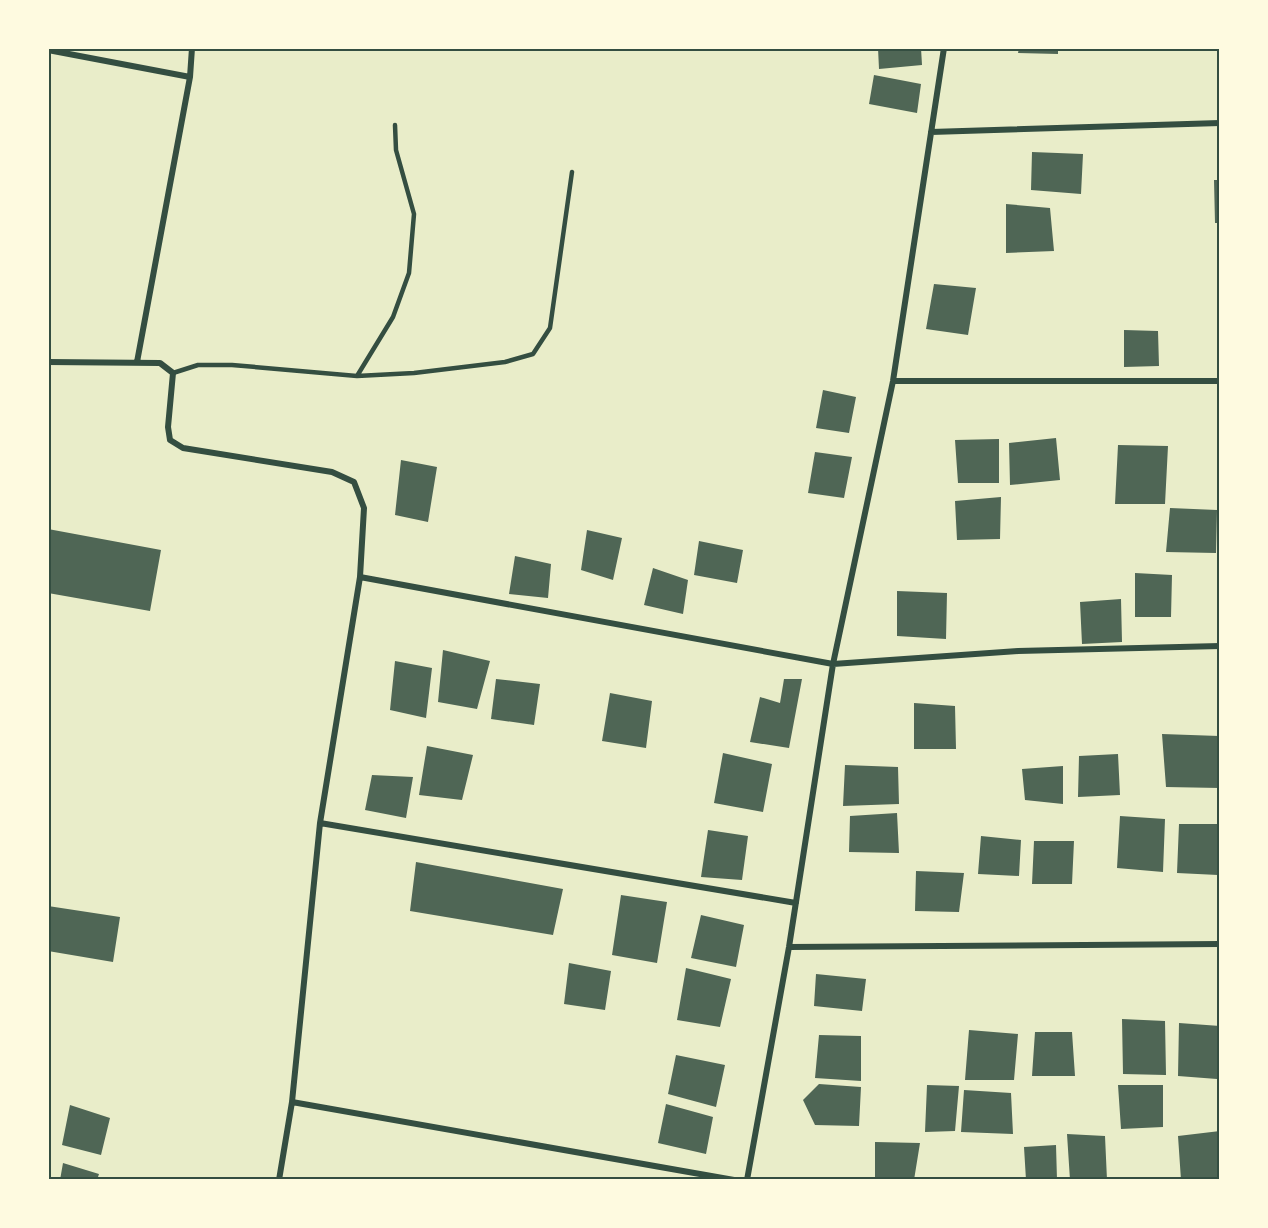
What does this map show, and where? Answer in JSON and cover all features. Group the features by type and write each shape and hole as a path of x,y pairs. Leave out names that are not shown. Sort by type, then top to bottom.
{"street":[{"path":"137,362 190,77 192,48"},
{"path":"747,1180 789,947 833,664 893,381 944,48"},
{"path":"48,50 190,77"},
{"path":"931,132 1220,123"},
{"path":"48,362 160,363 173,373 168,427 170,440 183,448 332,472 354,482 364,508 360,578 320,823 292,1102 279,1180"},
{"path":"893,381 1220,381"},
{"path":"360,578 833,664 1018,651 1220,646"},
{"path":"320,823 796,903"},
{"path":"789,947 1220,944"},
{"path":"292,1102 734,1180"}],"lane":[{"path":"357,376 393,317 409,273 414,214 396,150 395,125"},
{"path":"173,373 198,365 232,365 357,376 414,373 505,362 533,354 550,328 572,172"}],"building":[{"path":"878,48 921,48 922,65 879,69"},
{"path":"1019,48 1058,48 1058,54 1018,53"},
{"path":"874,75 921,84 917,113 869,104"},
{"path":"1032,152 1083,154 1081,194 1031,190"},
{"path":"1214,180 1220,180 1220,223 1215,223"},
{"path":"1006,204 1050,208 1054,251 1006,253"},
{"path":"934,284 976,288 968,335 926,329"},
{"path":"1124,330 1158,331 1159,366 1124,367"},
{"path":"823,390 856,397 849,433 816,428"},
{"path":"1056,438 1060,480 1010,485 1009,443"},
{"path":"999,439 999,483 958,483 955,440"},
{"path":"1118,445 1168,446 1165,504 1115,504"},
{"path":"815,452 852,457 844,498 808,493"},
{"path":"401,460 437,467 428,522 395,515"},
{"path":"1001,497 1000,539 957,540 955,501"},
{"path":"1170,508 1217,510 1216,553 1166,552"},
{"path":"48,529 161,550 150,611 48,593"},
{"path":"587,530 622,538 613,580 581,570"},
{"path":"699,541 743,550 737,583 694,575"},
{"path":"515,556 551,564 548,598 509,594"},
{"path":"653,568 688,580 683,614 644,605"},
{"path":"1135,573 1172,575 1171,617 1135,617"},
{"path":"897,591 947,593 946,639 897,636"},
{"path":"1121,599 1122,642 1082,644 1080,602"},
{"path":"443,650 490,661 477,709 438,702"},
{"path":"395,661 432,668 426,718 390,710"},
{"path":"496,679 540,684 534,725 491,719"},
{"path":"784,679 802,679 789,748 750,742 760,697 780,703"},
{"path":"610,693 652,701 646,748 602,741"},
{"path":"914,703 955,706 956,749 914,749"},
{"path":"1162,734 1219,736 1220,788 1166,787"},
{"path":"427,746 473,755 462,800 419,795"},
{"path":"723,753 772,764 763,812 714,803"},
{"path":"1118,754 1120,795 1078,797 1079,756"},
{"path":"845,765 898,767 899,804 843,806"},
{"path":"1063,766 1063,804 1025,800 1022,769"},
{"path":"372,775 413,777 406,818 365,810"},
{"path":"897,813 899,853 849,852 850,816"},
{"path":"1120,816 1165,819 1163,872 1117,868"},
{"path":"1179,824 1219,824 1218,875 1177,873"},
{"path":"708,830 748,836 742,880 701,877"},
{"path":"981,836 1021,840 1019,876 978,874"},
{"path":"1034,841 1074,841 1072,884 1032,884"},
{"path":"416,862 563,889 553,935 410,911"},
{"path":"916,871 964,873 959,912 915,911"},
{"path":"621,895 667,902 657,963 612,955"},
{"path":"48,906 120,917 113,962 48,951"},
{"path":"701,915 744,925 736,967 691,958"},
{"path":"569,963 611,971 605,1010 564,1004"},
{"path":"686,968 731,979 720,1027 677,1020"},
{"path":"816,974 866,979 862,1011 814,1006"},
{"path":"1122,1019 1165,1021 1166,1075 1123,1074"},
{"path":"1179,1023 1220,1026 1217,1079 1178,1076"},
{"path":"969,1030 1018,1034 1014,1080 965,1080"},
{"path":"1035,1032 1072,1032 1075,1076 1032,1076"},
{"path":"819,1035 861,1036 861,1081 815,1078"},
{"path":"676,1055 725,1065 716,1107 668,1094"},
{"path":"819,1084 861,1087 859,1126 815,1125 803,1100"},
{"path":"927,1085 959,1086 955,1131 925,1132"},
{"path":"1118,1085 1163,1085 1163,1127 1121,1129"},
{"path":"964,1090 1011,1093 1013,1134 961,1132"},
{"path":"666,1104 713,1117 706,1154 658,1143"},
{"path":"70,1105 110,1118 101,1155 62,1145"},
{"path":"1220,1131 1220,1180 1181,1180 1178,1136"},
{"path":"1067,1134 1105,1136 1107,1180 1070,1180"},
{"path":"875,1142 920,1143 914,1180 875,1180"},
{"path":"1056,1145 1057,1180 1026,1180 1024,1147"},
{"path":"63,1163 99,1174 97,1180 60,1180"}]}
